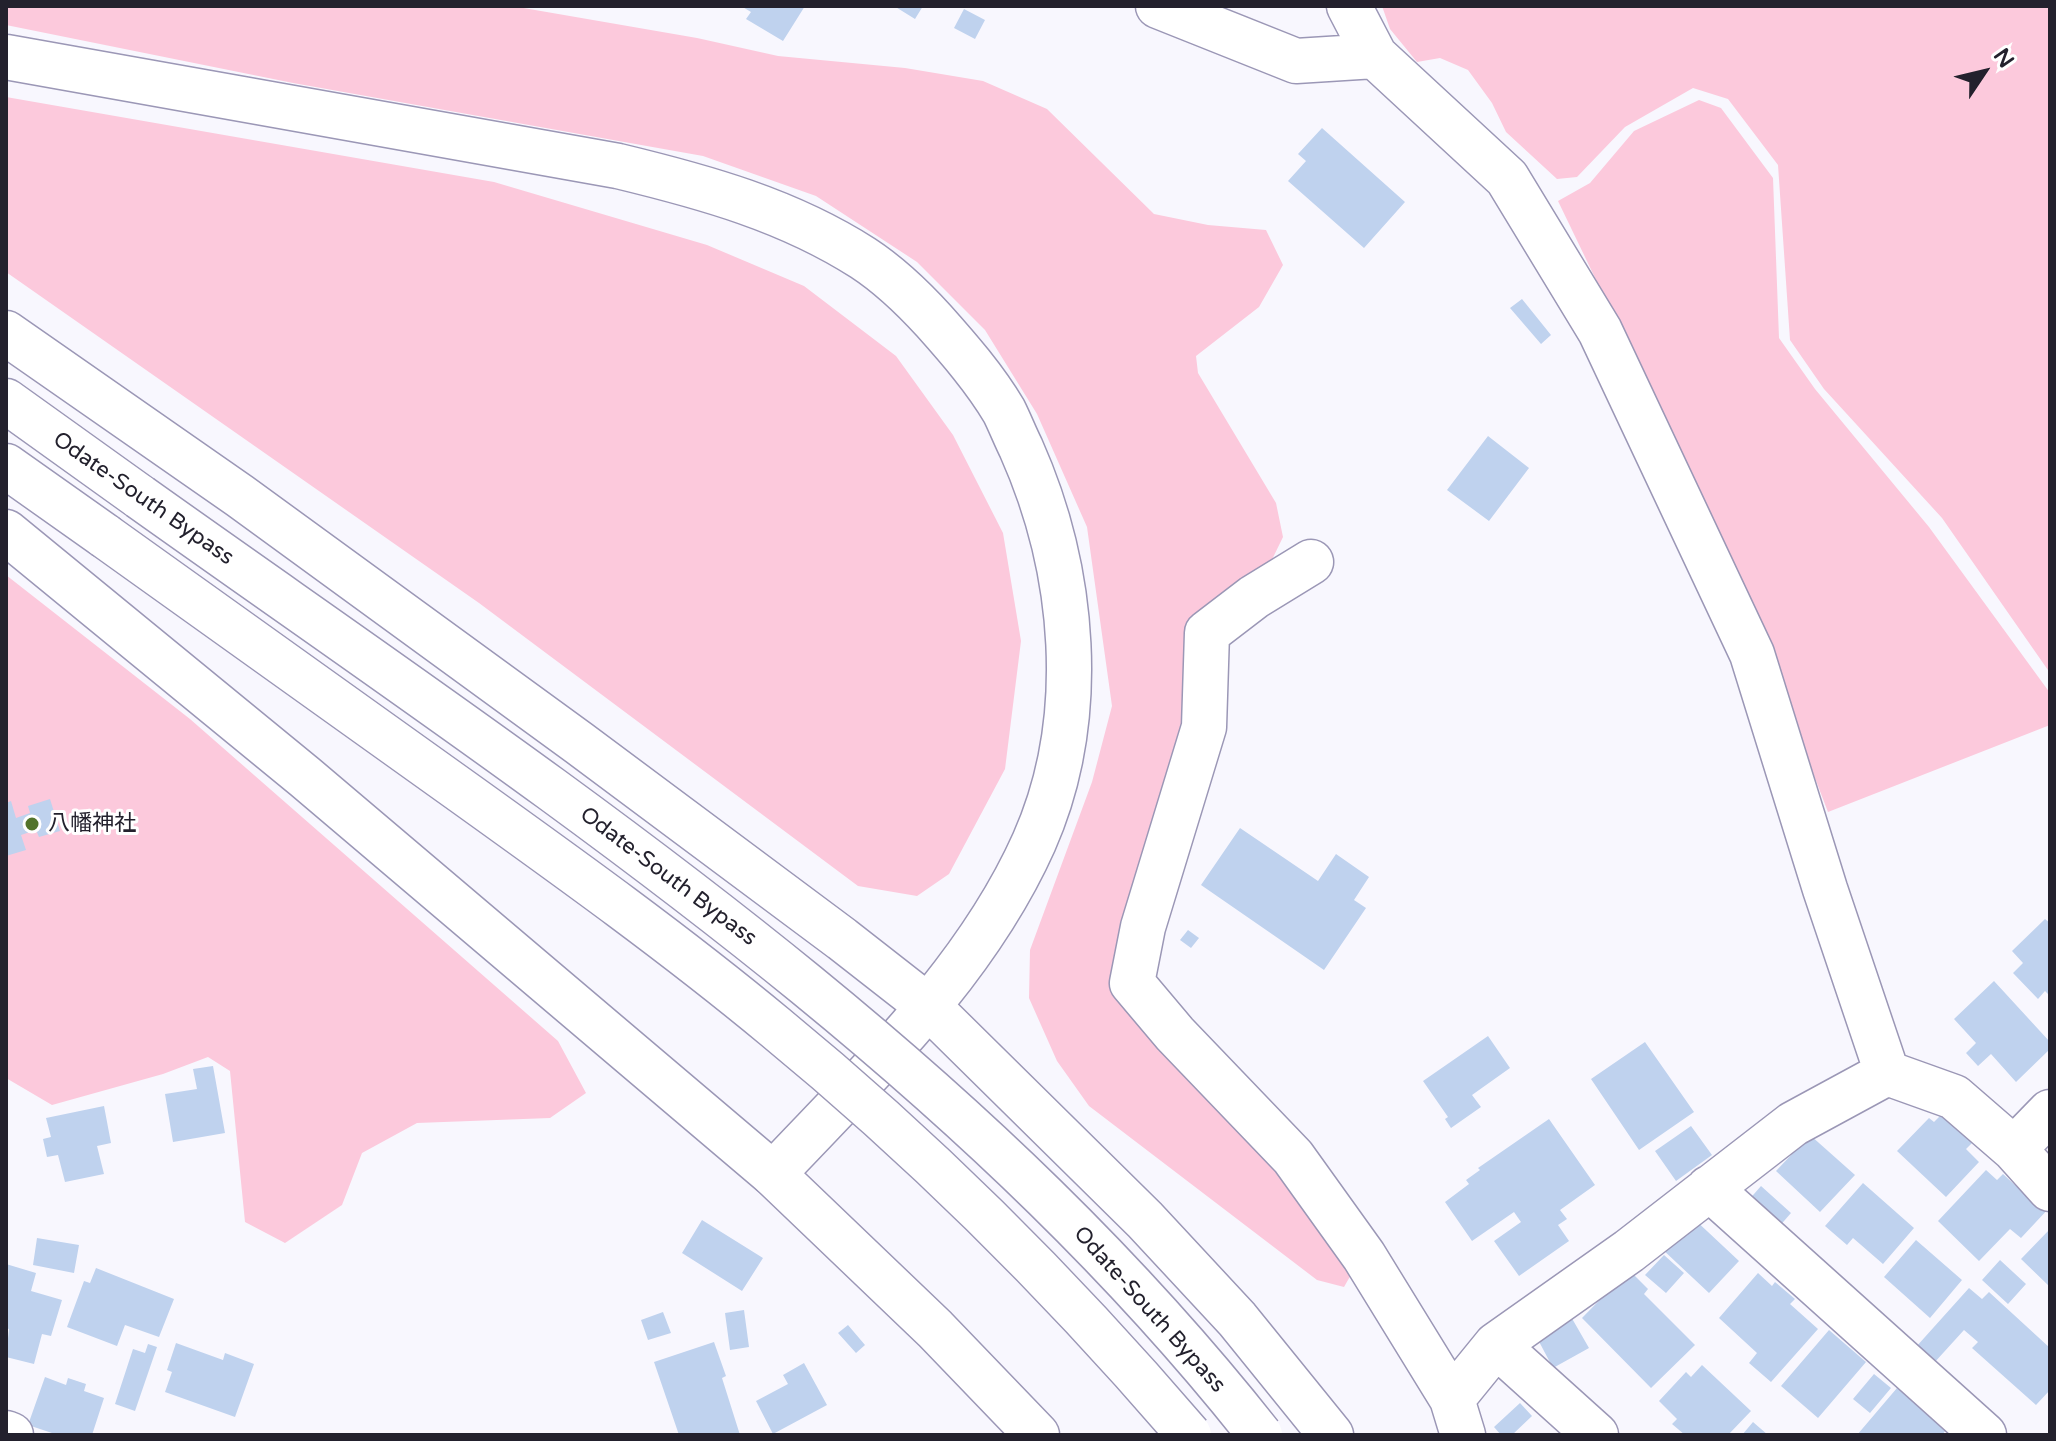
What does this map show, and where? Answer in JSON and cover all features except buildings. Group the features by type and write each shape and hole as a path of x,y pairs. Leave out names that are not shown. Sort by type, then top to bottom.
{"main road":[{"path":"1158,6 1296,61 1375,56"},
{"path":"1349,6 1375,56 1507,178 1600,331 1752,654 1825,889 1887,1073"},
{"path":"6,57 618,166 692,183 756,204 810,228 865,260 914,300 961,351 1004,412 1033,476 1054,541 1067,611 1068,689 1059,765 1035,840 998,912 929,1007 773,1174"},
{"path":"6,333 240,496 579,743 929,1007 1145,1220 1237,1319 1331,1435"},
{"name":"Odate-South Bypass","path":"6,401 691,892 817,992 933,1091 1041,1193 1152,1308 1260,1435"},
{"path":"6,466 614,902 776,1027 898,1133 1011,1240 1114,1348 1189,1435"},
{"path":"6,532 305,777 773,1174 935,1329 1037,1435"},
{"path":"1311,562 1254,597 1207,633 1204,727 1143,927 1132,983 1175,1034 1293,1157 1364,1256 1458,1417"},
{"path":"1458,1417 1496,1345 1629,1251 1793,1124 1887,1073 1954,1097 2014,1149 2050,1189"},
{"path":"2014,1149 2050,1112"},
{"path":"1709,1188 1984,1435"},
{"path":"1496,1345 1596,1435"}],"shaded area":[{"path":"6,6 512,6 697,38 778,56 905,68 983,81 1047,109 1154,214 1208,225 1266,230 1283,265 1259,307 1196,356 1198,373 1276,503 1283,537 1264,576 1184,677 1179,759 1120,979 1322,1223 1352,1273 1344,1287 1317,1280 1089,1106 1057,1061 1029,998 1030,950 1092,782 1112,706 1087,527 1037,414 985,330 917,262 816,196 703,156 293,83 6,25"},
{"path":"1382,6 2050,6 2050,673 1942,518 1824,389 1790,340 1778,165 1728,99 1693,88 1625,127 1577,177 1557,179 1506,132 1492,103 1468,70 1440,58 1417,62 1390,29"},
{"path":"6,97 494,182 707,245 804,286 896,356 953,435 1003,533 1021,641 1005,769 949,874 917,896 858,886 479,603 6,272"},
{"path":"1699,100 1721,108 1773,178 1779,338 1815,389 1929,527 2050,693 2050,725 1828,812 1733,564 1558,201 1590,183 1634,131"},
{"path":"6,575 190,719 558,1041 586,1093 550,1118 417,1123 362,1153 342,1205 285,1243 245,1222 230,1071 208,1057 163,1074 52,1105 6,1078"}],"place":[{"name":"八幡神社","path":"32,824"}]}
